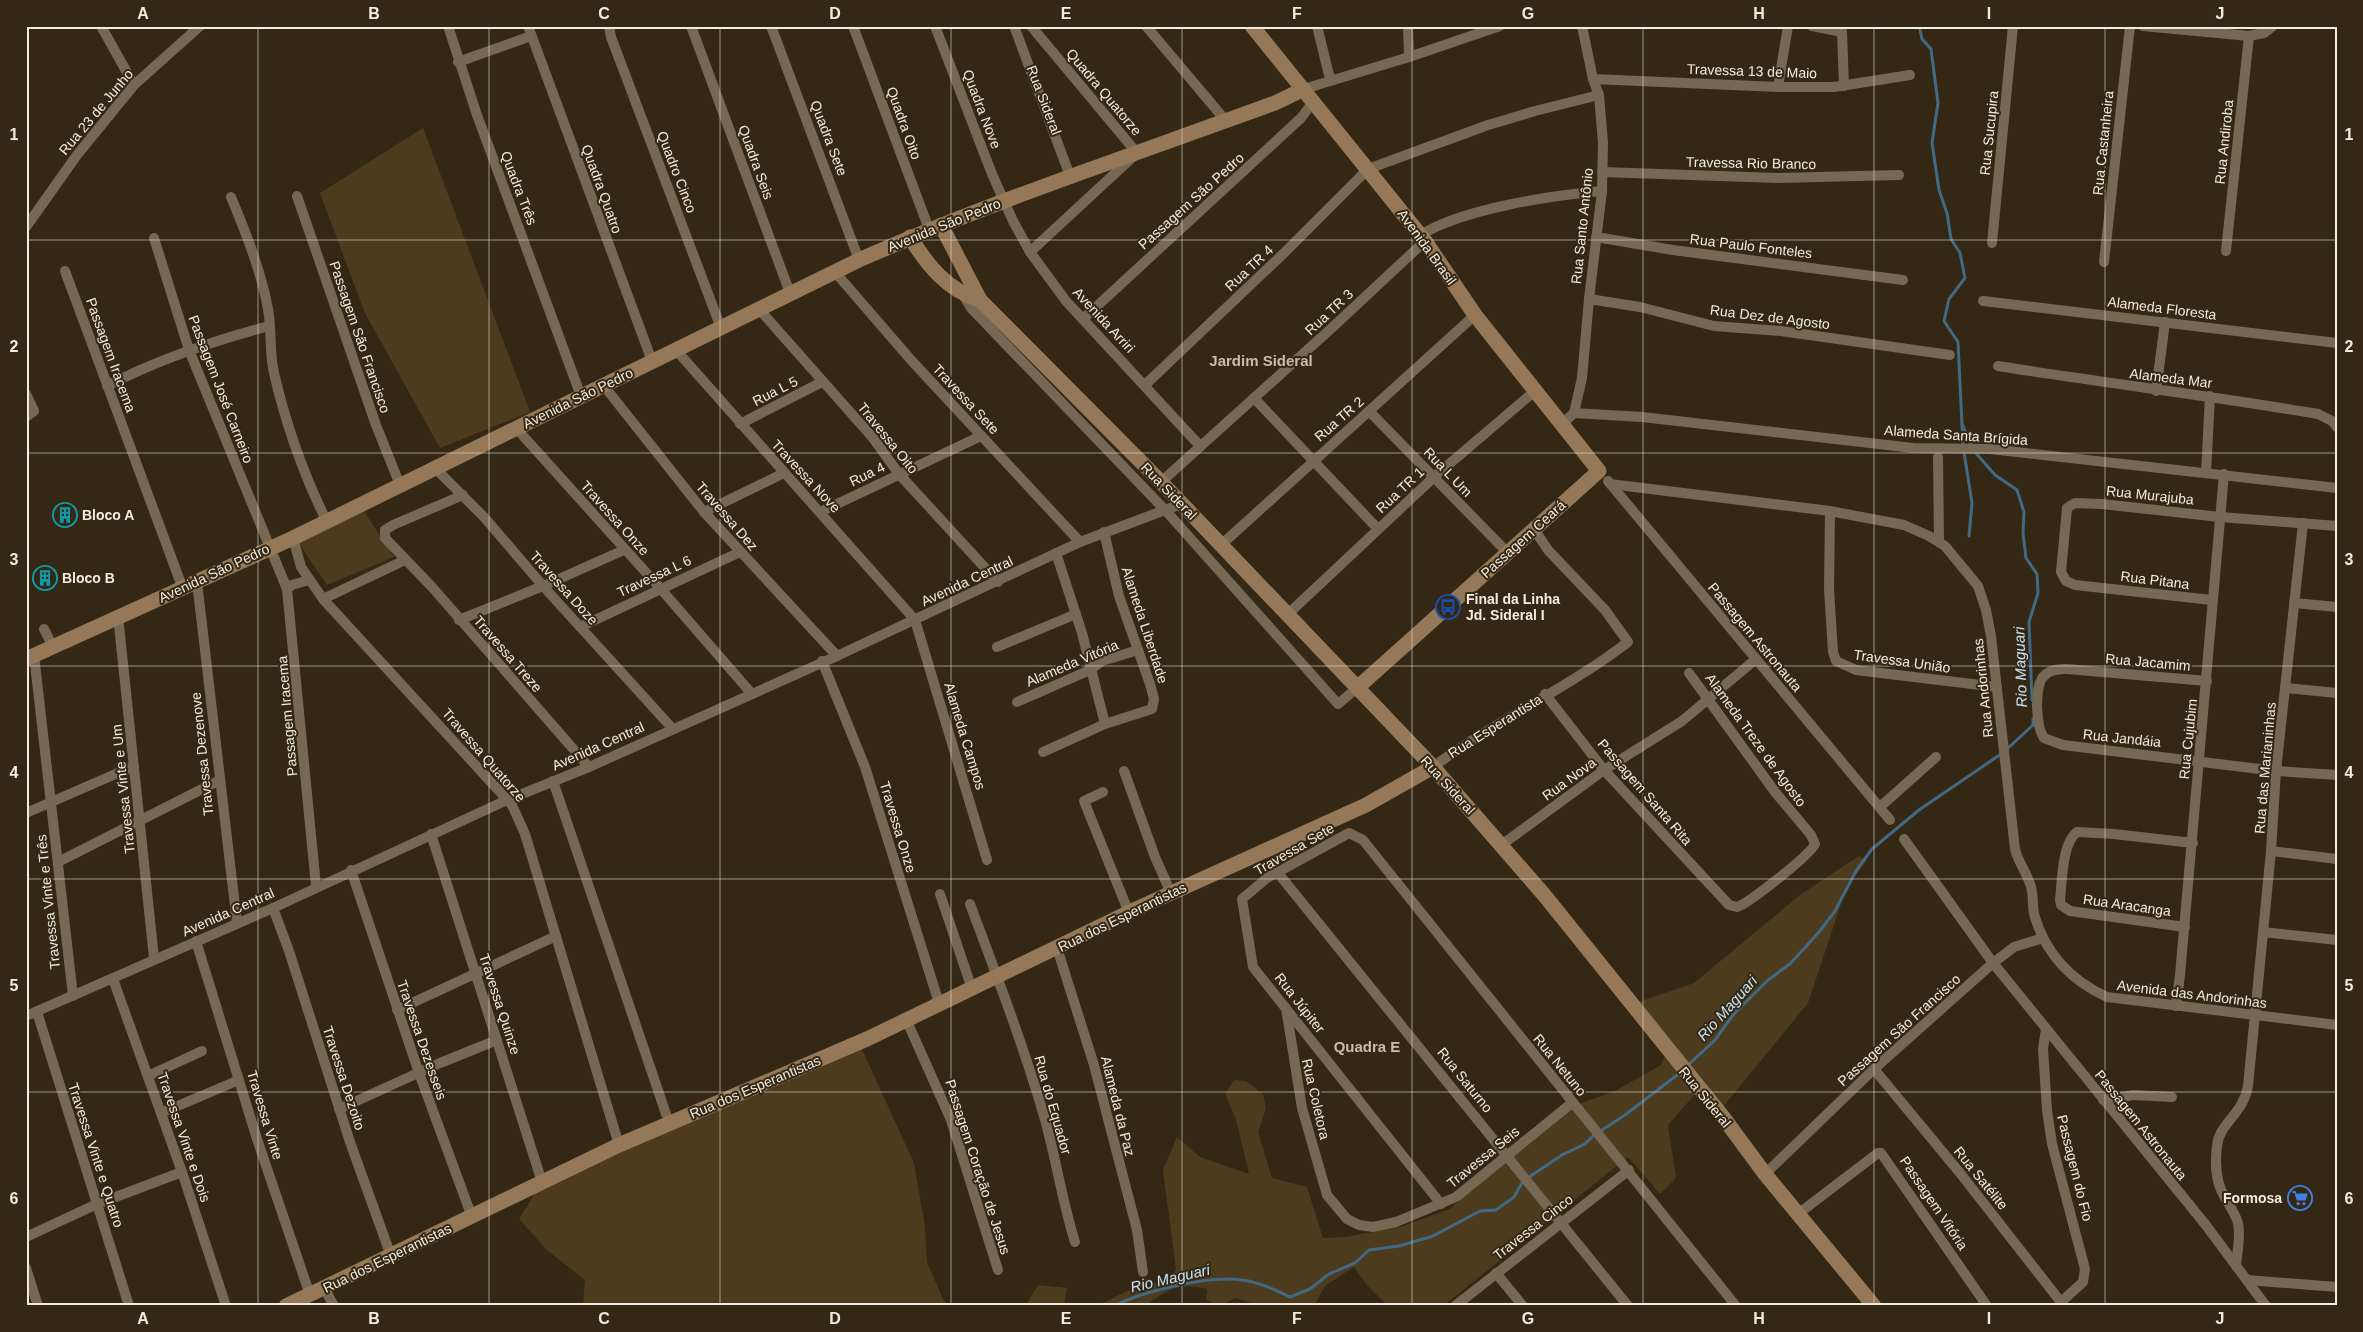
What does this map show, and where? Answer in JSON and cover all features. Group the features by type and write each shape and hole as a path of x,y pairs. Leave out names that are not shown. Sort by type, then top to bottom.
{"main road":[{"name":"Avenida Brasil","path":"1252,26 1423,238 1475,314 1599,471"},
{"name":"Avenida São Pedro","path":"30,657 293,538 326,520 604,386 790,293 910,237 1070,176 1275,103 1304,89"},
{"name":"Rua Sideral","path":"935,227 980,300 1161,482 1433,767 1545,896 1765,1174 1874,1306"},
{"path":"910,237 932,269 963,296 980,300"},
{"name":"Passagem Ceará","path":"1357,688 1599,471"},
{"name":"Rua Esperantista","path":"1223,869 1366,805 1433,767"},
{"name":"Rua dos Esperantistas","path":"286,1306 619,1144 859,1043 939,1003 998,977 1223,869"}],"street":[{"path":"101,26 134,85"},
{"name":"Quadra Três","path":"448,26 458,62 581,396"},
{"name":"Quadro Cinco","path":"609,26 611,37 722,328"},
{"name":"Quadra Seis","path":"690,26 790,293"},
{"name":"Quadra Sete","path":"771,26 859,260"},
{"name":"Quadra Oito","path":"853,26 935,227"},
{"name":"Quadra Nove","path":"935,26 1004,201"},
{"name":"Rua Sideral","path":"1014,26 1070,176"},
{"name":"Quadra Quatorze","path":"1031,26 1137,153"},
{"path":"1146,26 1226,121"},
{"path":"1317,26 1330,79"},
{"path":"1408,26 1410,57"},
{"name":"Rua Santo Antônio","path":"1574,413 1582,378 1602,191 1599,95 1593,79 1582,26"},
{"path":"1778,87 1788,26"},
{"path":"1812,26 1842,32 1844,86"},
{"name":"Rua Sucupira","path":"1992,243 2013,26"},
{"name":"Rua Castanheira","path":"2104,262 2130,26"},
{"path":"2143,26 2249,36 2264,33 2273,26"},
{"path":"1304,89 1330,79 1410,57 1495,27"},
{"name":"Rua 23 de Junho","path":"26,227 77,155 134,85 196,28"},
{"path":"458,62 530,31"},
{"name":"Quadra Quatro","path":"530,31 652,362"},
{"name":"Rua Andiroba","path":"2226,251 2249,36"},
{"name":"Travessa 13 de Maio","path":"1593,79 1778,87 1844,86 1910,75"},
{"path":"1368,170 1488,125 1599,95"},
{"name":"Passagem São Pedro","path":"1083,320 1301,118 1314,101"},
{"name":"Avenida São Pedro","path":"1030,252 1137,153"},
{"name":"Rua TR 4","path":"1146,384 1310,228 1368,170"},
{"name":"Travessa Rio Branco","path":"1602,172 1778,178 1899,175"},
{"path":"1423,238 1437,226 1494,208 1562,195 1602,191"},
{"name":"Passagem São Francisco","path":"297,196 376,425 385,442 400,485"},
{"path":"231,197 243,226 265,297 271,358 281,402 300,463 326,520"},
{"name":"Avenida Arriri","path":"1004,201 1030,252 1052,284 1083,320 1146,384 1200,446"},
{"name":"Rua Paulo Fonteles","path":"1596,237 1673,250 1903,280"},
{"name":"Passagem José Carneiro","path":"154,238 190,350 270,547"},
{"name":"Rua TR 3","path":"1161,482 1254,398 1423,238"},
{"name":"Passagem Iracema","path":"65,271 183,589"},
{"name":"Travessa Sete","path":"835,272 911,360 1080,542"},
{"path":"963,296 971,308 1166,511 1338,704 1357,688"},
{"name":"Rua Dez de Agosto","path":"1589,299 1640,308 1714,326 1781,330 1950,355"},
{"name":"Alameda Floresta","path":"1983,301 2337,343"},
{"name":"Travessa Oito","path":"760,309 872,438 899,474 998,582"},
{"name":"Rua TR 2","path":"1221,545 1312,460 1369,411 1475,314"},
{"path":"2156,391 2165,322"},
{"path":"107,386 145,366 219,339 269,326"},
{"name":"Travessa Nove","path":"676,350 916,620"},
{"name":"Alameda Mar","path":"1998,366 2156,391 2210,396 2318,414 2332,421 2337,427"},
{"name":"Rua L 5","path":"740,424 822,382"},
{"name":"Travessa Dez","path":"604,386 704,512 837,656"},
{"name":"Rua TR 1","path":"1287,615 1434,477 1536,390"},
{"path":"26,418 34,411 27,395"},
{"path":"2206,473 2210,396"},
{"path":"1254,398 1378,529"},
{"name":"Rua L Um","path":"1369,411 1508,553"},
{"path":"1562,424 1574,413"},
{"name":"Alameda Santa Brígida","path":"1574,413 1670,420 1913,448 1990,449 2337,488"},
{"name":"Travessa Onze","path":"516,428 660,588 752,694"},
{"name":"Rua 4","path":"820,512 981,436"},
{"path":"1938,458 1939,541"},
{"name":"Travessa Doze","path":"434,467 463,495 672,728"},
{"name":"Passagem Astronauta","path":"1599,471 1890,820"},
{"path":"704,512 784,473"},
{"name":"Rua Cujubim","path":"2176,1006 2200,762 2224,474"},
{"name":"Rua Andorinhas","path":"1610,484 1830,511 1904,525 1939,541 1964,568 1981,593 1992,636 2003,750 2017,857 2030,882 2034,911 2043,938"},
{"name":"Travessa Treze","path":"463,495 385,530 385,538 589,766"},
{"name":"Rua Murajuba","path":"2096,587 2070,583 2063,578 2061,572 2065,512 2070,505 2075,503 2337,526"},
{"name":"Avenida Central","path":"26,1016 113,979 154,958 273,908 316,886 507,800 589,766 822,661 837,656 1080,542 1181,504"},
{"name":"Travessa União","path":"1830,511 1829,589 1833,652 1836,661 1856,670 1996,687"},
{"name":"Rua das Marianinhas","path":"2236,1266 2238,1225 2235,1215 2219,1186 2216,1174 2217,1148 2221,1132 2239,1110 2246,1096 2264,932 2276,771 2302,523"},
{"name":"Rua Esperantista","path":"1433,767 1470,739 1583,672 1628,642 1605,610 1548,550 1534,528"},
{"name":"Alameda Liberdade","path":"1104,532 1119,596 1150,684 1154,706 1152,709 1105,724"},
{"name":"Travessa Quatorze","path":"293,538 301,567 323,599 516,812 525,834 619,1144"},
{"name":"Passagem Iracema","path":"270,547 287,589 316,886"},
{"path":"459,620 543,586 624,550"},
{"name":"Travessa L 6","path":"580,627 740,552"},
{"path":"1043,752 1105,724 1076,614 1056,553"},
{"path":"323,599 405,560"},
{"path":"287,589 292,585 309,580"},
{"name":"Travessa Dezenove","path":"197,582 218,781 237,923"},
{"name":"Rua Pitana","path":"2096,587 2212,600"},
{"path":"2294,603 2337,606"},
{"path":"997,646 1076,614"},
{"name":"Travessa Vinte e Um","path":"118,616 154,958"},
{"name":"Alameda Campos","path":"916,620 987,860"},
{"path":"44,629 53,647"},
{"name":"Alameda Vitória","path":"1017,702 1090,670 1102,662 1138,650"},
{"name":"Travessa Vinte e Três","path":"30,657 51,802 73,996"},
{"name":"Rua Nova","path":"1500,846 1604,770 1682,721 1756,659"},
{"name":"Travessa Onze","path":"822,661 864,767 939,1003"},
{"name":"Rua Jandáia","path":"2086,670 2058,668 2046,674 2039,682 2037,692 2038,726 2044,738 2068,746 2276,771 2337,775"},
{"name":"Rua Jacamim","path":"2086,670 2207,681"},
{"name":"Alameda Treze de Agosto","path":"1689,673 1749,757 1812,835 1815,844 1814,847 1742,906 1734,907 1729,905"},
{"path":"2286,688 2337,693"},
{"name":"Passagem Santa Rita","path":"1545,694 1604,770 1729,905"},
{"path":"1880,807 1936,757"},
{"path":"26,812 134,766"},
{"path":"1124,771 1155,858 1172,893"},
{"path":"58,862 218,781"},
{"path":"553,781 666,1114"},
{"path":"1103,792 1084,801 1129,913"},
{"name":"Rua Aracanga","path":"2185,927 2078,912 2061,905 2065,858 2071,837 2082,832 2192,843"},
{"name":"Travessa Sete","path":"1242,899 1267,878 1349,833 1363,840"},
{"name":"Travessa Quinze","path":"431,834 542,1182"},
{"name":"Passagem Astronauta","path":"1904,839 1993,963 2266,1306"},
{"name":"Rua Netuno","path":"1363,840 1736,1306"},
{"path":"2271,851 2337,859"},
{"name":"Travessa Dezesseis","path":"351,870 418,1073 472,1217"},
{"name":"Rua Saturno","path":"1278,873 1508,1155 1628,1306"},
{"path":"940,894 972,989"},
{"name":"Rua Júpiter","path":"1242,899 1254,967 1441,1204"},
{"path":"970,904 998,977"},
{"name":"Travessa Dezoito","path":"273,908 391,1256"},
{"path":"2264,932 2337,940"},
{"path":"397,1010 556,936"},
{"name":"Passagem São Francisco","path":"1765,1174 1874,1069 1993,963 2014,947 2043,938"},
{"name":"Avenida das Andorinhas","path":"2043,938 2056,960 2076,979 2107,997 2337,1025"},
{"name":"Travessa Vinte","path":"196,941 257,1139 317,1292 334,1306"},
{"name":"Alameda da Paz","path":"1057,948 1099,1082 1137,1230 1143,1272"},
{"name":"Rua do Equador","path":"998,977 1044,1118 1075,1242"},
{"name":"Travessa Vinte e Dois","path":"113,979 182,1172 226,1306"},
{"name":"Rua Coletora","path":"1285,1007 1302,1108 1327,1195"},
{"name":"Travessa Vinte e Quatro","path":"37,1012 129,1306"},
{"name":"Passagem Coração de Jesus","path":"906,1019 951,1120 998,1270"},
{"name":"Passagem do Fio","path":"2046,1029 2043,1049 2052,1144 2085,1269 2083,1282 2062,1304"},
{"path":"340,1109 418,1073 498,1040"},
{"path":"148,1076 202,1051"},
{"name":"Rua Satélite","path":"1874,1069 1960,1173 2062,1304"},
{"path":"161,1113 239,1080"},
{"path":"2103,1100 2133,1095 2172,1097"},
{"name":"Travessa Seis","path":"1327,1195 1347,1219 1364,1226 1373,1227 1396,1222 1462,1194 1572,1102"},
{"name":"Passagem Vitória","path":"1798,1214 1878,1153 1882,1153 1987,1306"},
{"name":"Travessa Cinco","path":"1455,1306 1628,1170"},
{"path":"26,1237 97,1204 182,1172"},
{"path":"26,1268 38,1306"},
{"path":"1496,1273 1523,1306"},
{"path":"2247,1280 2337,1287"}],"shaded area":[{"path":"423,128 530,412 440,448 365,313 320,193"},
{"path":"364,511 394,557 327,585 298,542"},
{"path":"1859,856 1866,861 1846,889 1808,1003 1718,1113 1697,1092 1668,1125 1676,1178 1660,1194 1628,1157 1443,1306 1388,1306 1366,1284 1354,1267 1325,1286 1314,1306 1262,1306 1235,1298 1220,1306 1206,1300 1207,1289 1190,1286 1171,1290 1150,1302 1149,1306 1097,1306 1137,1286 1165,1281 1176,1270 1163,1170 1177,1137 1200,1157 1249,1174 1236,1119 1225,1094 1234,1080 1246,1081 1263,1094 1266,1108 1258,1132 1272,1178 1307,1187 1323,1238 1345,1237 1400,1227 1450,1209 1508,1156 1513,1157 1581,1103 1613,1092 1661,1065 1666,1053 1627,1006 1694,983 1800,895"},
{"path":"859,1043 914,1163 925,1226 927,1262 943,1299 949,1306 583,1306 585,1280 547,1250 519,1219 537,1190"},
{"path":"1038,1285 1067,1288 1064,1306 1025,1306"}],"waterway":[{"path":"1919,26 1922,39 1931,49 1938,103 1932,143 1939,190 1947,213 1951,239 1960,253 1965,278 1949,299 1944,321 1958,342 1963,446"},
{"name":"Rio Maguari","path":"1962,424 1972,446"},
{"path":"1964,452 1972,503 1969,536"},
{"name":"Rio Maguari","path":"1975,452 1995,475 2017,490 2024,512 2023,533 2026,558 2037,574 2038,593 2029,622 2032,700"},
{"name":"Rio Maguari","path":"2006,750 2033,725 2033,719"},
{"name":"Rio Maguari","path":"1687,1066 1715,1040 1733,1015 1768,980 1790,964 1819,932 1835,911 1856,871 1872,849 1919,810 2001,754"},
{"name":"Rio Maguari","path":"1114,1306 1159,1290 1212,1280 1248,1281 1290,1297 1310,1289 1329,1274 1355,1263 1369,1250 1399,1246 1433,1236 1480,1211 1496,1210 1514,1197 1523,1181 1562,1155 1585,1144 1593,1136 1625,1115 1681,1072"}],"place":[{"name":"Bloco A","path":"65,515"},
{"name":"Bloco B","path":"45,578"},
{"name":"Final da Linha Jd. Sideral I","path":"1448,607"},
{"name":"Formosa","path":"2300,1198"}],"district":[{"name":"Jardim Sideral","path":"1261,360"},
{"name":"Quadra E","path":"1367,1046"}]}
